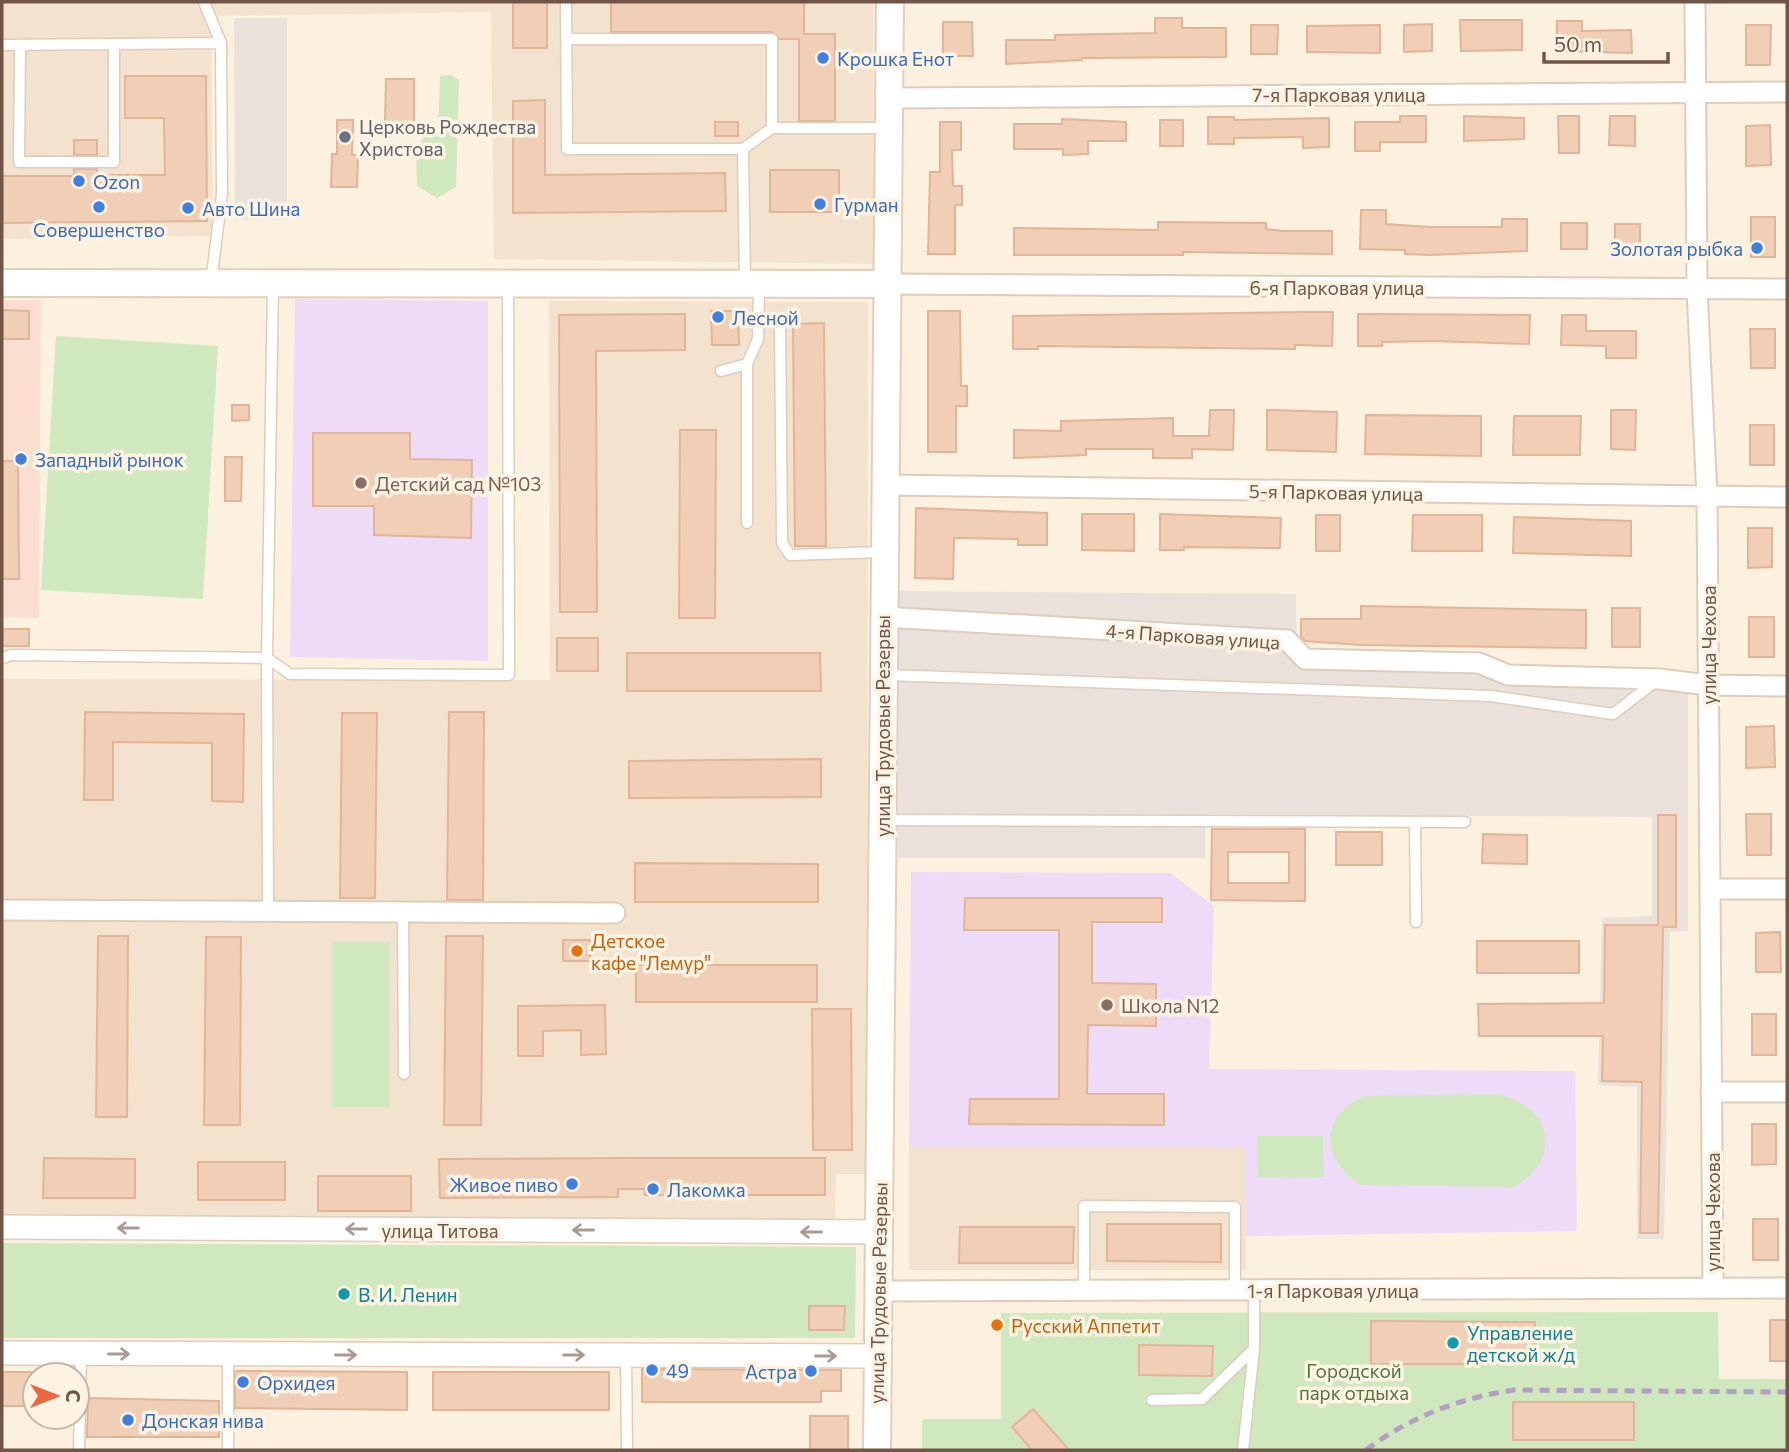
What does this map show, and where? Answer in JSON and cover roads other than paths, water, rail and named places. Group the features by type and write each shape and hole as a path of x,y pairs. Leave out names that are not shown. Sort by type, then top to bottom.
{"main road":[{"name":"улица Трудовые Резервы","path":"877,1450 890,2"},
{"path":"2,283 887,284"}],"street":[{"name":"улица Чехова","path":"1695,2 1697,289 1707,497 1713,1288"},
{"name":"7-я Парковая улица","path":"890,98 1787,92"},
{"name":"6-я Парковая улица","path":"887,284 1787,289"},
{"name":"5-я Парковая улица","path":"885,485 1787,497"},
{"name":"4-я Парковая улица","path":"883,617 1287,640 1305,659 1479,663 1508,675 1787,686"},
{"path":"1710,889 1787,889"},
{"path":"2,909 615,913"},
{"path":"1711,1092 1787,1092"},
{"name":"улица Титова","path":"2,1227 879,1232"},
{"name":"1-я Парковая улица","path":"878,1291 1787,1288"},
{"path":"2,1353 878,1356"}],"lane":[{"path":"204,2 221,43 222,194 211,283"},
{"path":"566,2 567,149 743,149 772,128 890,128"},
{"path":"566,39 772,39 772,128"},
{"path":"2,45 221,43"},
{"path":"20,45 19,162 114,162 114,44"},
{"path":"743,149 758,339 747,365 747,523"},
{"path":"268,910 267,659 273,283"},
{"path":"2,658 267,659 290,674 509,675 508,284"},
{"path":"780,326 782,543 790,555 884,552"},
{"path":"720,371 747,365"},
{"path":"882,675 1491,696 1613,714 1659,679"},
{"path":"882,820 1465,822"},
{"path":"1415,822 1416,922"},
{"path":"403,911 404,1074"},
{"path":"1084,1291 1084,1206 1235,1207 1254,1349 1243,1450"},
{"path":"1152,1400 1202,1399 1254,1349"},
{"path":"79,1450 80,1354"},
{"path":"228,1355 228,1450"},
{"path":"626,1355 627,1450"}],"railway":[{"path":"1366,1450 1400,1428 1436,1411 1474,1398 1514,1390 1787,1392"}],"place":[{"name":"Крошка Енот","path":"823,58"},
{"name":"Церковь Рождества Христова","path":"345,137"},
{"name":"Ozon","path":"79,181"},
{"name":"Гурман","path":"820,204"},
{"name":"Совершенство","path":"99,207"},
{"name":"Авто Шина","path":"188,208"},
{"name":"Золотая рыбка","path":"1757,248"},
{"name":"Лесной","path":"718,317"},
{"name":"Западный рынок","path":"21,459"},
{"name":"Детский сад №103","path":"361,483"},
{"name":"Детское кафе \"Лемур\"","path":"577,951"},
{"name":"Школа N12","path":"1107,1005"},
{"name":"Живое пиво","path":"572,1184"},
{"name":"Лакомка","path":"653,1189"},
{"name":"В. И. Ленин","path":"344,1294"},
{"name":"Русский Аппетит","path":"997,1325"},
{"name":"Управление детской ж/д","path":"1453,1343"},
{"name":"49","path":"652,1370"},
{"name":"Астра","path":"811,1371"},
{"name":"Орхидея","path":"243,1382"},
{"name":"Донская нива","path":"128,1420"}],"park label":[{"name":"Городской парк отдыха","path":"1354,1381"}]}
